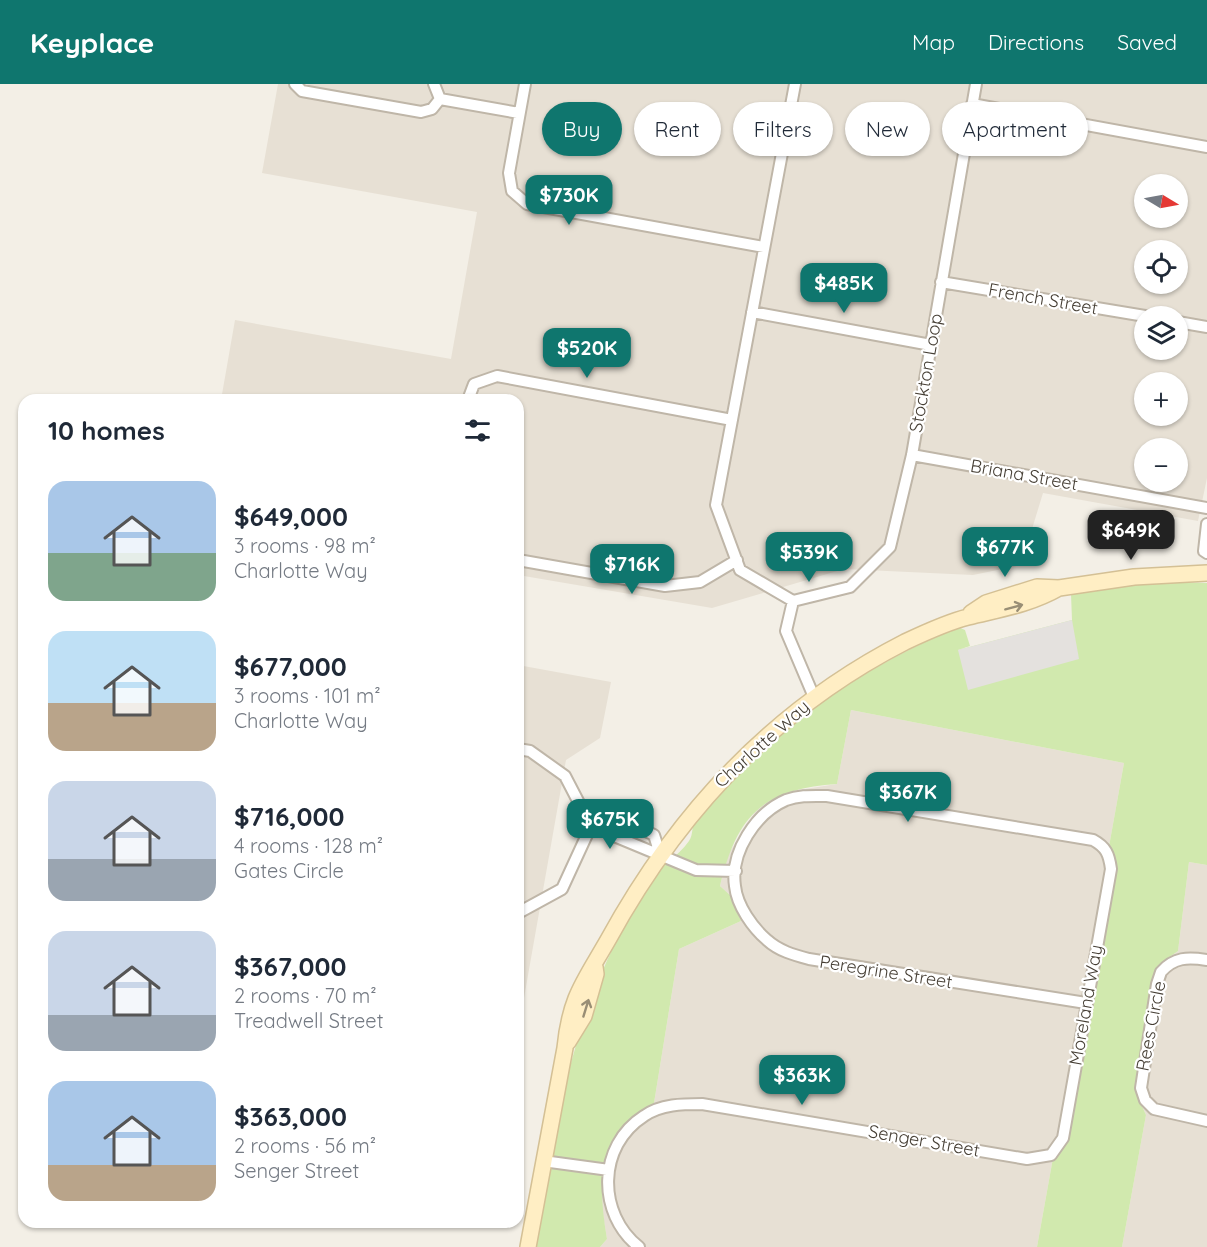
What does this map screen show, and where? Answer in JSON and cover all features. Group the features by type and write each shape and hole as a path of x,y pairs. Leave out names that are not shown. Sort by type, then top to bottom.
{"street":[{"path":"295,84 302,91 420,112 432,109 440,99"},
{"path":"434,84 440,99"},
{"path":"525,84 509,173 512,191 527,204 764,247"},
{"path":"795,84 716,505 740,570 793,602 786,631 814,697"},
{"name":"Stockton Loop","path":"972,102 976,84"},
{"path":"440,99 519,113"},
{"path":"1088,125 1207,147"},
{"name":"Stockton Loop","path":"793,602 850,587 890,547 912,455 963,156"},
{"name":"French Street","path":"941,282 1134,314"},
{"path":"752,312 931,345"},
{"path":"1188,324 1207,327"},
{"path":"470,394 474,384 497,376 732,420"},
{"name":"Briana Street","path":"912,455 1207,508"},
{"path":"1207,524 1204,551 1207,553"},
{"path":"524,561 665,586 700,582 737,560"},
{"name":"Charlotte Way","path":"528,1247 565,1048 568,1017 580,986 622,913 660,854 698,804 752,748 814,697 850,673 907,642 966,617 1013,608 1039,599 1059,588 1134,577 1207,573"},
{"path":"524,750 530,751 566,776 591,826"},
{"name":"Moreland Way","path":"736,871 741,847 757,822 770,810 787,800 804,795 827,796 1092,840 1108,853 1111,869 1063,1138 1051,1155"},
{"path":"591,826 611,825 620,819 654,835 660,854"},
{"path":"611,825 614,836 696,870 736,871"},
{"path":"524,911 562,889 591,826"},
{"name":"Peregrine Street","path":"736,871 735,886 753,926 769,942 786,952 809,959 1086,1004"},
{"name":"Rees Circle","path":"1207,960 1178,959 1168,964 1161,972 1141,1078 1146,1100 1154,1109 1207,1121"},
{"name":"Senger Street","path":"609,1170 611,1157 630,1128 644,1115 678,1104 702,1104 1027,1159 1051,1155"},
{"path":"543,1161 609,1170 607,1192 613,1212 620,1228 639,1247"}],"shaded area":[{"path":"278,84 1207,84 1207,478 1198,521 1043,493 1021,565 973,575 844,569 712,608 524,576 524,394 222,394 235,320 451,359 477,212 262,173"},
{"path":"1072,620 1079,659 968,690 958,650"},
{"path":"524,666 611,682 600,738 566,760 524,998"},
{"path":"851,710 1124,763 1037,1247 600,1247 607,1239 600,1197 609,1147 633,1115 654,1103 679,949 741,921 731,896 720,886 727,856 759,806 786,792 837,784"},
{"path":"1189,862 1207,865 1207,1247 1122,1247 1146,1115 1135,1091 1152,983 1164,961 1178,951"}],"green space":[{"path":"1207,583 1207,865 1189,862 1178,951 1164,961 1152,983 1135,1091 1146,1115 1122,1247 1037,1247 1124,763 851,710 837,784 790,792 772,800 757,810 735,841 720,886 731,896 741,921 679,949 654,1103 635,1116 621,1130 611,1145 605,1161 602,1197 607,1239 600,1247 534,1247 548,1164 566,1083 590,1003 605,964 647,882 685,847 691,838 695,819 724,785 784,730 850,683 921,644 958,627 965,630 970,646 958,650 1072,620 1071,594 1122,585"}]}
